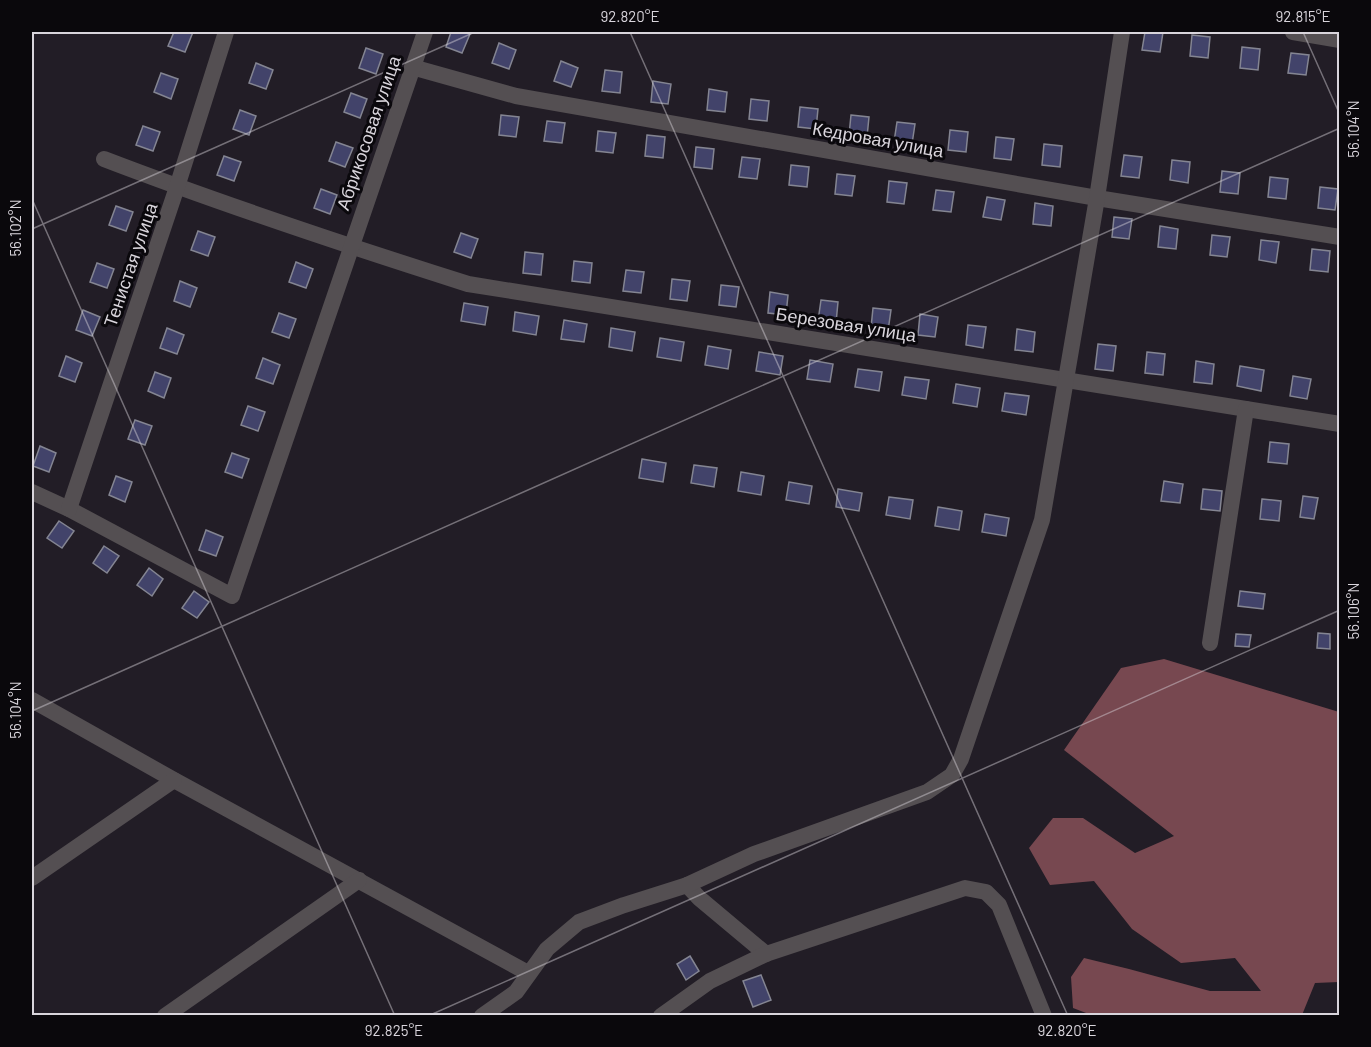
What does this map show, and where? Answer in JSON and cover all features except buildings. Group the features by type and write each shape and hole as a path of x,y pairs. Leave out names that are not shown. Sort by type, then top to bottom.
{"street":[{"name":"Тенистая улица","path":"69,509 177,187 226,32"},
{"name":"Абрикосовая улица","path":"69,509 232,596 425,32"},
{"path":"482,1016 516,992 547,949 579,922 687,885 754,854 927,792 952,775 961,759 1042,520 1097,198 1122,32"},
{"path":"1293,32 1340,40"},
{"name":"Кедровая улица","path":"412,68 516,96 1097,198 1340,237"},
{"name":"Березовая улица","path":"104,159 177,187 351,247 468,284 1340,424"},
{"path":"1210,643 1246,409"},
{"path":"32,492 69,509"},
{"path":"32,700 528,973"},
{"path":"32,878 174,780"},
{"path":"165,1016 359,880"},
{"path":"687,885 699,898 766,954"},
{"path":"661,1016 710,981 766,954 965,888 987,892 999,905 1044,1016"}],"shaded area":[{"path":"1164,659 1339,712 1339,982 1315,983 1302,1015 1094,1016 1073,1008 1071,977 1084,958 1210,991 1261,991 1235,958 1181,963 1132,929 1094,881 1050,885 1029,848 1053,818 1083,818 1135,853 1174,836 1064,750 1121,668"}]}
